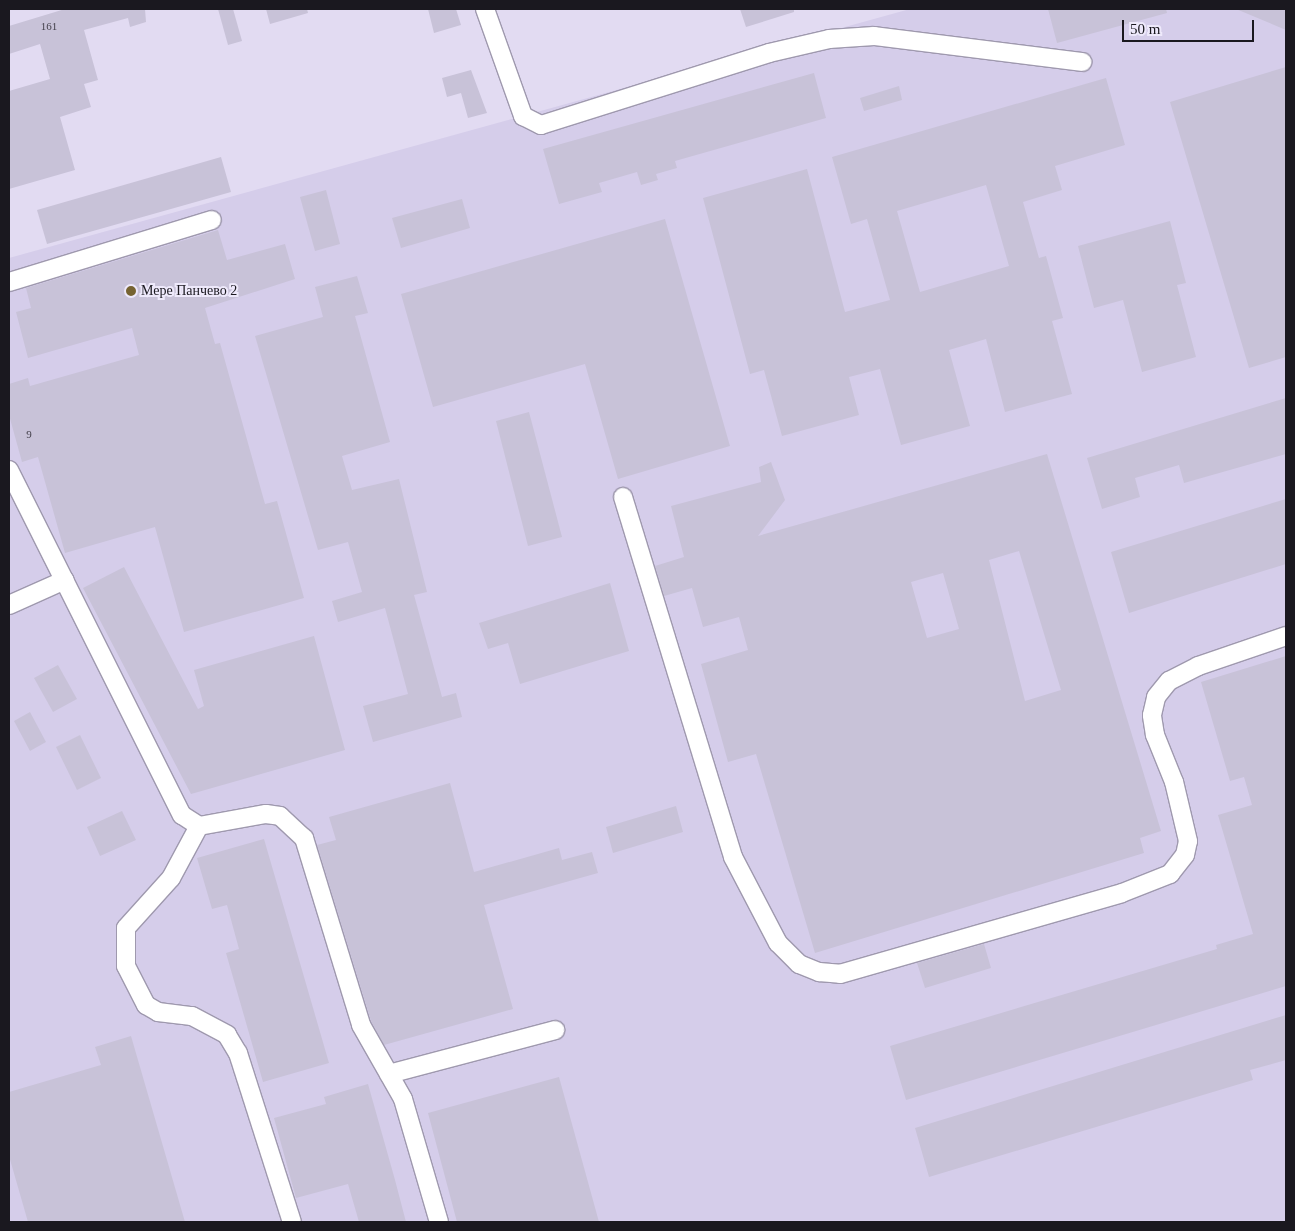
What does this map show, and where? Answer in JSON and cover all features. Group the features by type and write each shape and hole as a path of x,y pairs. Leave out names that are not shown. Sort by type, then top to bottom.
{"street":[{"path":"485,9 522,116 541,125 769,53 829,39 874,36 1082,62"},
{"path":"9,282 212,220"},
{"path":"9,470 182,815 199,826 266,814 294,824 304,838 361,1025 403,1099 439,1222"},
{"path":"623,497 733,857 778,943 798,964 819,972 840,974 1122,893 1170,874 1185,855 1188,841 1174,782 1155,735 1152,715 1156,697 1169,681 1198,666 1286,636"},
{"path":"9,605 65,580"},
{"path":"199,826 171,878 126,928 126,966 146,1005 158,1012 192,1016 227,1034 238,1053 292,1222"},
{"path":"389,1074 555,1030"}],"shaded area":[{"path":"910,9 1286,9 1286,1222 9,1222 9,258"}],"building":[{"path":"65,9 145,9 146,22 130,27 128,18 84,30 98,80 84,84 91,107 60,117 75,170 9,189 9,91 50,79 40,44 9,54 9,26"},
{"path":"218,9 233,9 242,41 228,45"},
{"path":"266,9 307,9 308,13 270,24"},
{"path":"428,9 456,9 461,25 434,33"},
{"path":"740,9 794,9 794,12 746,27"},
{"path":"1048,9 1166,9 1167,13 1057,43"},
{"path":"1236,9 1286,9 1286,30"},
{"path":"1286,67 1286,357 1249,368 1170,102"},
{"path":"471,70 487,113 468,118 461,93 447,97 442,78"},
{"path":"814,73 826,118 675,161 677,168 656,174 658,180 641,185 637,172 599,183 602,192 559,204 543,149"},
{"path":"1106,78 1125,145 1055,166 1062,190 1023,202 1039,258 1046,256 1063,318 1052,321 1072,394 1005,412 986,339 949,350 970,426 901,445 880,369 849,377 859,415 782,436 764,370 750,374 703,198 807,169 845,312 890,300 867,219 851,224 832,157","holes":["986,185 1009,266 920,292 897,211"]},
{"path":"899,86 902,100 864,111 860,98"},
{"path":"221,157 231,192 47,244 37,210"},
{"path":"326,190 340,244 315,251 300,197"},
{"path":"462,199 470,228 401,248 392,218"},
{"path":"665,219 730,446 618,479 585,364 433,407 401,294"},
{"path":"1170,221 1186,283 1177,285 1196,357 1142,372 1123,300 1094,308 1078,246"},
{"path":"218,230 227,260 285,244 295,279 205,308 215,344 220,343 265,504 277,501 304,598 184,632 155,527 65,553 38,457 22,462 9,415 9,384 28,378 30,386 139,355 132,328 28,358 16,312 31,308 26,288"},
{"path":"357,276 368,313 355,316 390,442 342,456 352,490 399,479 427,592 414,595 442,697 456,693 462,717 373,742 363,706 408,694 385,608 338,622 332,601 362,592 348,542 318,550 255,336 323,317 315,287"},
{"path":"1286,398 1286,454 1184,483 1179,465 1135,478 1140,497 1102,509 1087,458"},
{"path":"529,412 562,537 528,546 496,421"},
{"path":"1047,454 1161,831 1140,838 1144,853 815,953 756,754 728,762 701,664 748,650 739,617 703,627 692,588 664,596 655,566 684,557 671,506 761,482 759,467 771,462 785,500 758,536","holes":["1019,551 1061,690 1025,701 989,560","943,573 959,629 927,638 911,582"]},
{"path":"1286,499 1286,564 1129,613 1111,552"},
{"path":"124,567 198,709 204,706 194,670 314,636 345,750 191,794 83,588"},
{"path":"610,583 629,651 520,684 508,643 488,649 479,623"},
{"path":"1286,656 1286,986 906,1100 890,1046 1217,949 1216,945 1253,934 1218,815 1252,805 1244,777 1230,781 1201,682"},
{"path":"58,665 77,699 53,712 34,678"},
{"path":"30,712 46,742 30,751 14,721"},
{"path":"80,735 101,778 77,790 56,747"},
{"path":"450,783 474,872 559,848 562,860 592,852 598,873 484,905 513,1009 384,1045 371,1021 317,845 336,840 329,817"},
{"path":"676,806 683,832 613,853 606,827"},
{"path":"122,811 136,840 100,856 87,827"},
{"path":"264,839 329,1063 263,1082 226,953 239,949 227,905 212,909 197,858"},
{"path":"984,944 991,968 925,988 917,963"},
{"path":"1286,1015 1286,1060 1250,1070 1253,1080 929,1177 915,1128"},
{"path":"131,1036 185,1222 28,1222 9,1156 9,1092 101,1065 95,1047"},
{"path":"559,1077 599,1222 457,1222 428,1113"},
{"path":"368,1084 406,1222 359,1222 348,1184 296,1198 274,1118 326,1104 324,1097"}],"place":[{"name":"Мере Панчево 2","path":"131,291"}]}
